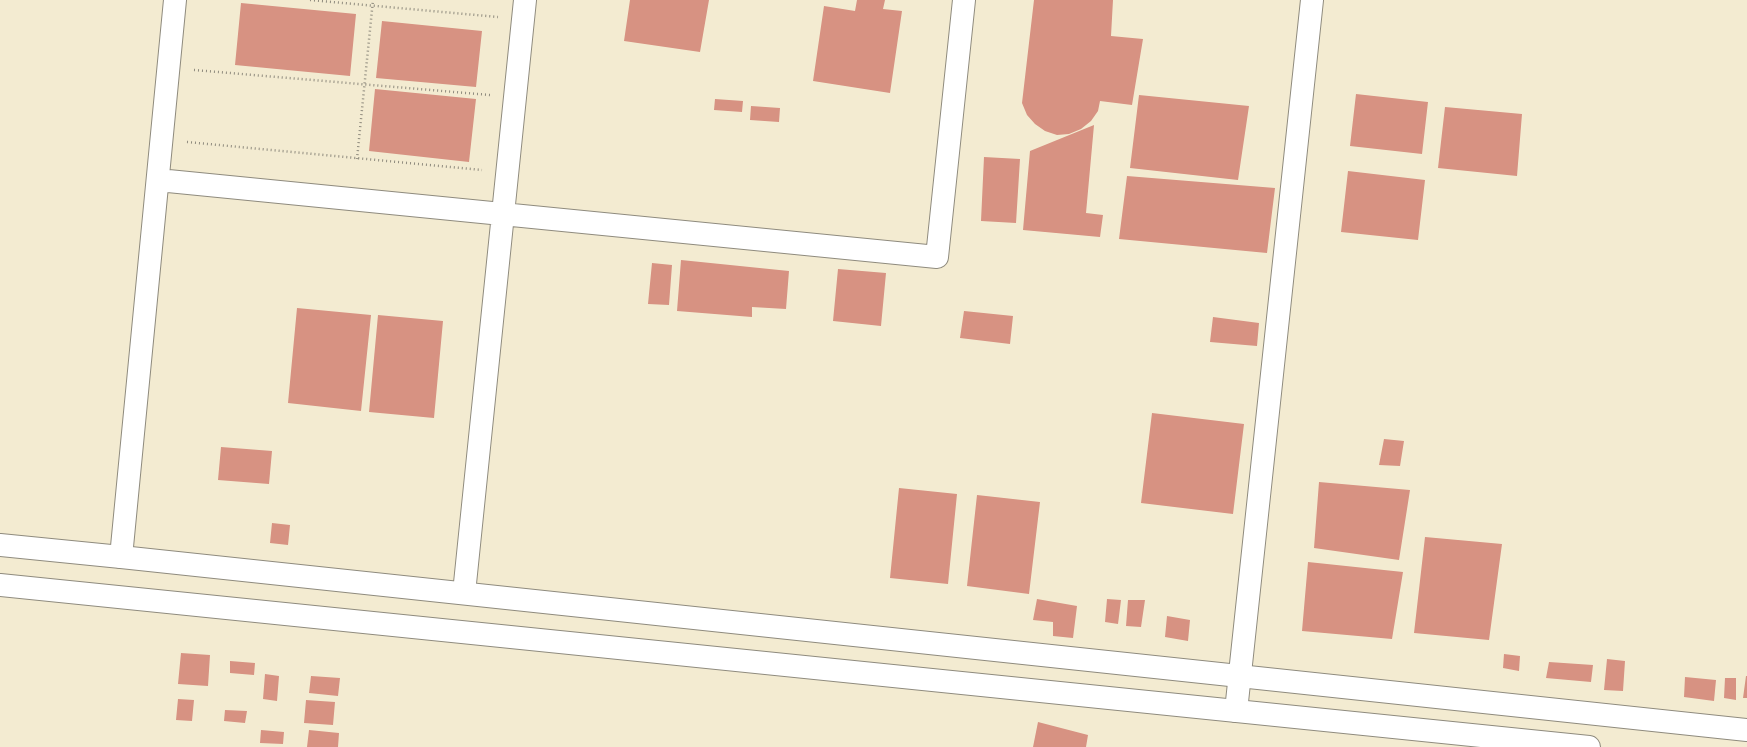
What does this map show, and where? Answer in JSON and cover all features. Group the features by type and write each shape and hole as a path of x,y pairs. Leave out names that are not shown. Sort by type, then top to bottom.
{"street":[{"path":"121,557 175,0"},
{"path":"464,593 525,0"},
{"path":"158,180 937,258 964,0"},
{"path":"1236,711 1312,0"},
{"path":"0,545 1747,730"},
{"path":"0,585 1589,747"}],"path":[{"path":"310,0 498,17"},
{"path":"357,158 373,0"},
{"path":"498,24 499,11"},
{"path":"193,77 193,70 491,95"},
{"path":"490,103 492,87"},
{"path":"187,134 187,142 484,170 484,163"}],"building":[{"path":"630,0 709,0 700,52 624,41"},
{"path":"857,0 885,0 883,9 902,11 890,93 813,81 824,6 855,11"},
{"path":"1034,0 1113,0 1111,36 1143,39 1132,105 1100,101 1098,111 1091,121 1081,129 1069,134 1057,135 1045,131 1035,124 1027,115 1022,103"},
{"path":"241,3 356,14 350,76 235,65"},
{"path":"382,21 482,31 476,87 376,78"},
{"path":"375,89 476,99 469,162 369,151"},
{"path":"1356,94 1428,102 1422,154 1350,146"},
{"path":"1139,95 1249,106 1238,180 1130,168"},
{"path":"715,99 743,101 742,112 714,110"},
{"path":"751,106 780,108 779,122 750,120"},
{"path":"1445,107 1522,114 1517,176 1438,168"},
{"path":"1094,125 1086,213 1103,215 1100,237 1023,230 1030,151"},
{"path":"984,157 1020,159 1016,223 981,221"},
{"path":"1348,171 1425,180 1418,240 1341,232"},
{"path":"1127,176 1275,188 1267,253 1119,239"},
{"path":"681,260 789,271 786,309 752,307 752,317 677,311"},
{"path":"652,263 672,265 669,305 648,304"},
{"path":"838,269 886,273 881,326 833,321"},
{"path":"297,308 371,315 361,411 288,403"},
{"path":"964,311 1013,316 1010,344 960,338"},
{"path":"378,315 443,321 434,418 369,412"},
{"path":"1213,317 1259,323 1257,346 1210,342"},
{"path":"1152,413 1244,424 1233,514 1141,503"},
{"path":"1384,439 1404,441 1400,466 1379,465"},
{"path":"221,447 272,451 269,484 218,480"},
{"path":"1319,482 1410,490 1399,560 1314,548"},
{"path":"899,488 957,494 948,584 890,578"},
{"path":"977,495 1040,502 1029,594 967,586"},
{"path":"272,523 290,525 288,545 270,543"},
{"path":"1425,537 1502,544 1489,640 1414,633"},
{"path":"1308,562 1403,572 1392,639 1302,631"},
{"path":"1037,599 1077,606 1073,638 1053,636 1053,622 1033,620"},
{"path":"1107,599 1121,600 1118,624 1105,622"},
{"path":"1128,600 1145,600 1141,627 1126,626"},
{"path":"1167,616 1190,620 1188,641 1165,637"},
{"path":"181,653 210,655 208,686 178,684"},
{"path":"1504,654 1520,656 1519,671 1503,668"},
{"path":"1607,659 1625,661 1623,691 1604,690"},
{"path":"230,661 255,663 254,675 230,673"},
{"path":"1549,662 1593,665 1591,682 1546,678"},
{"path":"265,674 279,676 277,701 263,699"},
{"path":"311,676 340,678 338,696 309,693"},
{"path":"1746,676 1747,698 1743,698"},
{"path":"1685,677 1716,680 1714,701 1684,697"},
{"path":"1725,678 1736,678 1736,700 1724,698"},
{"path":"178,699 194,700 192,721 176,720"},
{"path":"306,700 335,702 333,725 304,723"},
{"path":"225,710 247,711 245,723 224,721"},
{"path":"1038,722 1088,735 1086,747 1033,747"},
{"path":"261,730 284,732 283,744 260,743"},
{"path":"309,730 339,733 338,747 307,747"}]}
